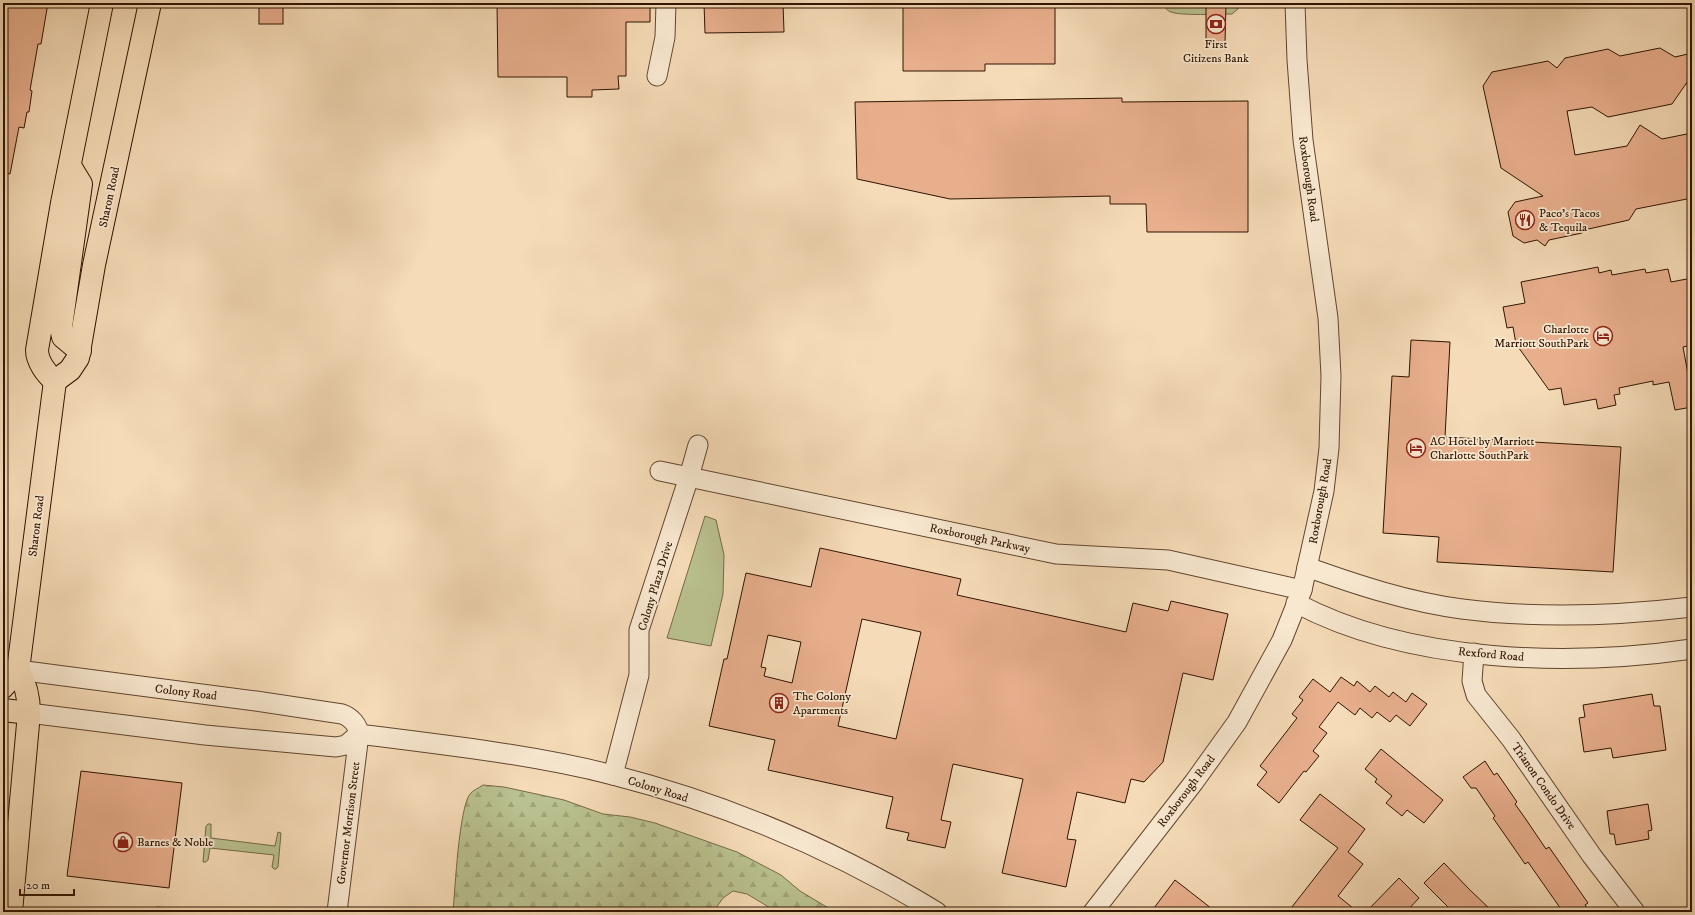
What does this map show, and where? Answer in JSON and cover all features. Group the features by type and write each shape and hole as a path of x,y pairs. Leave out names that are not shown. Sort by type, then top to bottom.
{"main road":[{"path":"55,381 44,368 38,356 37,350 50,265 102,3"},
{"name":"Sharon Road","path":"11,912 29,713 25,687 11,669 55,381 73,367 78,358 93,272 150,3"},
{"path":"70,166 81,184 61,327 63,337 80,350"},
{"path":"3,687 11,669"},
{"path":"3,710 29,713"}],"street":[{"path":"657,76 665,37 666,3"},
{"name":"Roxborough Road","path":"1093,912 1194,782 1237,722 1282,640 1299,596 1308,567 1324,491 1329,448 1331,376 1328,318 1303,140 1297,60 1296,3"},
{"name":"Colony Plaza Drive","path":"613,775 639,675 639,630 698,445"},
{"name":"Roxborough Parkway","path":"660,471 1056,554 1168,560 1299,596"},
{"path":"1308,567 1337,578 1398,596 1461,609 1523,614 1580,616 1692,607"},
{"name":"Rexford Road","path":"1299,596 1332,620 1390,639 1444,650 1553,658 1584,658 1692,650"},
{"name":"Trianon Condo Drive","path":"1474,653 1472,681 1476,695 1507,734 1592,856 1635,912"},
{"name":"Colony Road","path":"11,669 256,701 342,714 354,722 358,728 359,734 459,746 613,775 684,797 780,832 860,870 937,912"},
{"path":"29,713 336,748 346,745 359,734"},
{"name":"Governor Morrison Street","path":"337,912 359,734"}],"green space":[{"path":"1163,3 1238,3 1238,9 1232,14 1183,14 1166,9"},
{"path":"705,516 716,520 724,555 723,594 711,646 667,638"},
{"path":"483,785 504,787 564,800 603,814 630,817 655,823 737,852 781,875 800,891 838,912 777,912 747,894 733,891 723,898 713,912 453,912 460,832 466,802 474,790"},
{"path":"211,824 211,838 275,846 278,832 281,833 278,867 274,869 272,867 274,855 210,848 208,860 203,862 206,826"},
{"path":"155,908 169,908 175,912 156,911"}],"building":[{"path":"3,3 48,3 41,44 38,44 30,90 32,91 29,112 27,112 24,128 19,127 10,174 3,173"},
{"path":"259,3 283,3 283,24 259,24"},
{"path":"497,3 650,3 650,22 626,22 626,76 618,76 619,89 592,90 592,97 567,97 567,77 498,77"},
{"path":"704,3 783,3 784,32 705,33"},
{"path":"903,3 1055,3 1055,64 985,64 985,71 903,71"},
{"name":"First Citizens Bank","path":"1206,3 1226,3 1225,43 1206,43"},
{"path":"1660,48 1675,57 1692,53 1692,75 1672,104 1608,117 1592,107 1567,111 1575,155 1627,146 1640,125 1662,139 1692,133 1692,198 1636,209 1629,220 1584,230 1582,233 1549,240 1545,246 1537,240 1524,243 1513,236 1508,212 1515,202 1543,196 1501,168 1483,86 1492,72 1548,61 1557,68 1565,58 1608,49 1620,56"},
{"path":"1122,98 1122,102 1248,101 1248,232 1147,232 1146,204 1110,204 1110,196 950,199 857,179 855,102"},
{"name":"Charlotte Marriott SouthPark","path":"1598,267 1599,273 1611,270 1612,275 1645,269 1646,273 1668,269 1671,282 1692,278 1692,345 1683,347 1688,374 1692,374 1692,407 1675,410 1669,382 1653,385 1653,381 1619,388 1620,394 1614,395 1616,405 1598,409 1596,399 1564,405 1561,388 1549,390 1516,344 1513,327 1507,328 1503,307 1525,303 1521,282"},
{"path":"1411,340 1450,342 1445,437 1621,447 1613,572 1437,562 1439,537 1383,533 1392,376 1409,377"},
{"name":"The Colony Apartments","path":"820,548 961,579 957,595 1126,632 1133,603 1168,611 1171,601 1228,614 1213,680 1183,673 1163,762 1144,782 1131,779 1125,803 1077,792 1067,839 1076,840 1066,887 1002,873 1023,779 953,764 941,820 951,822 945,848 907,840 909,833 886,828 893,797 768,770 775,740 709,726 724,659 727,659 746,573 811,587","holes":["862,619 921,632 896,739 838,726","768,635 801,642 792,683 764,676 766,668 761,667"]},
{"path":"1341,677 1354,686 1357,681 1370,692 1375,686 1389,697 1393,692 1406,702 1412,693 1427,704 1410,726 1396,715 1390,722 1377,712 1372,718 1360,708 1355,715 1338,702 1319,727 1327,733 1313,751 1319,756 1306,772 1304,771 1279,803 1257,785 1267,772 1260,766 1297,718 1292,714 1303,700 1299,697 1313,679 1330,692"},
{"path":"1652,694 1654,706 1660,706 1666,750 1613,758 1611,748 1584,752 1579,718 1585,717 1583,705"},
{"path":"1381,749 1443,800 1424,823 1407,810 1402,816 1386,803 1392,796 1375,782 1377,779 1365,769"},
{"path":"1485,761 1494,775 1497,773 1517,802 1515,804 1546,849 1549,847 1588,903 1585,905 1590,912 1563,912 1528,862 1525,864 1493,818 1495,816 1476,788 1471,788 1463,777"},
{"name":"Barnes & Noble","path":"81,771 182,783 169,888 67,876"},
{"path":"1320,794 1365,829 1348,852 1363,864 1338,896 1358,912 1288,912 1338,848 1300,820"},
{"path":"1648,804 1652,830 1648,831 1649,839 1616,845 1614,834 1610,834 1607,811"},
{"path":"1444,863 1493,912 1453,912 1424,883"},
{"path":"1399,878 1419,898 1406,912 1366,912"},
{"path":"1175,880 1216,912 1151,912"}],"place":[{"name":"First Citizens Bank","path":"1216,24"},
{"name":"Paco's Tacos & Tequila","path":"1525,220"},
{"name":"Charlotte Marriott SouthPark","path":"1603,336"},
{"name":"AC Hotel by Marriott Charlotte SouthPark","path":"1416,448"},
{"name":"The Colony Apartments","path":"779,703"},
{"name":"Barnes & Noble","path":"123,842"}]}
